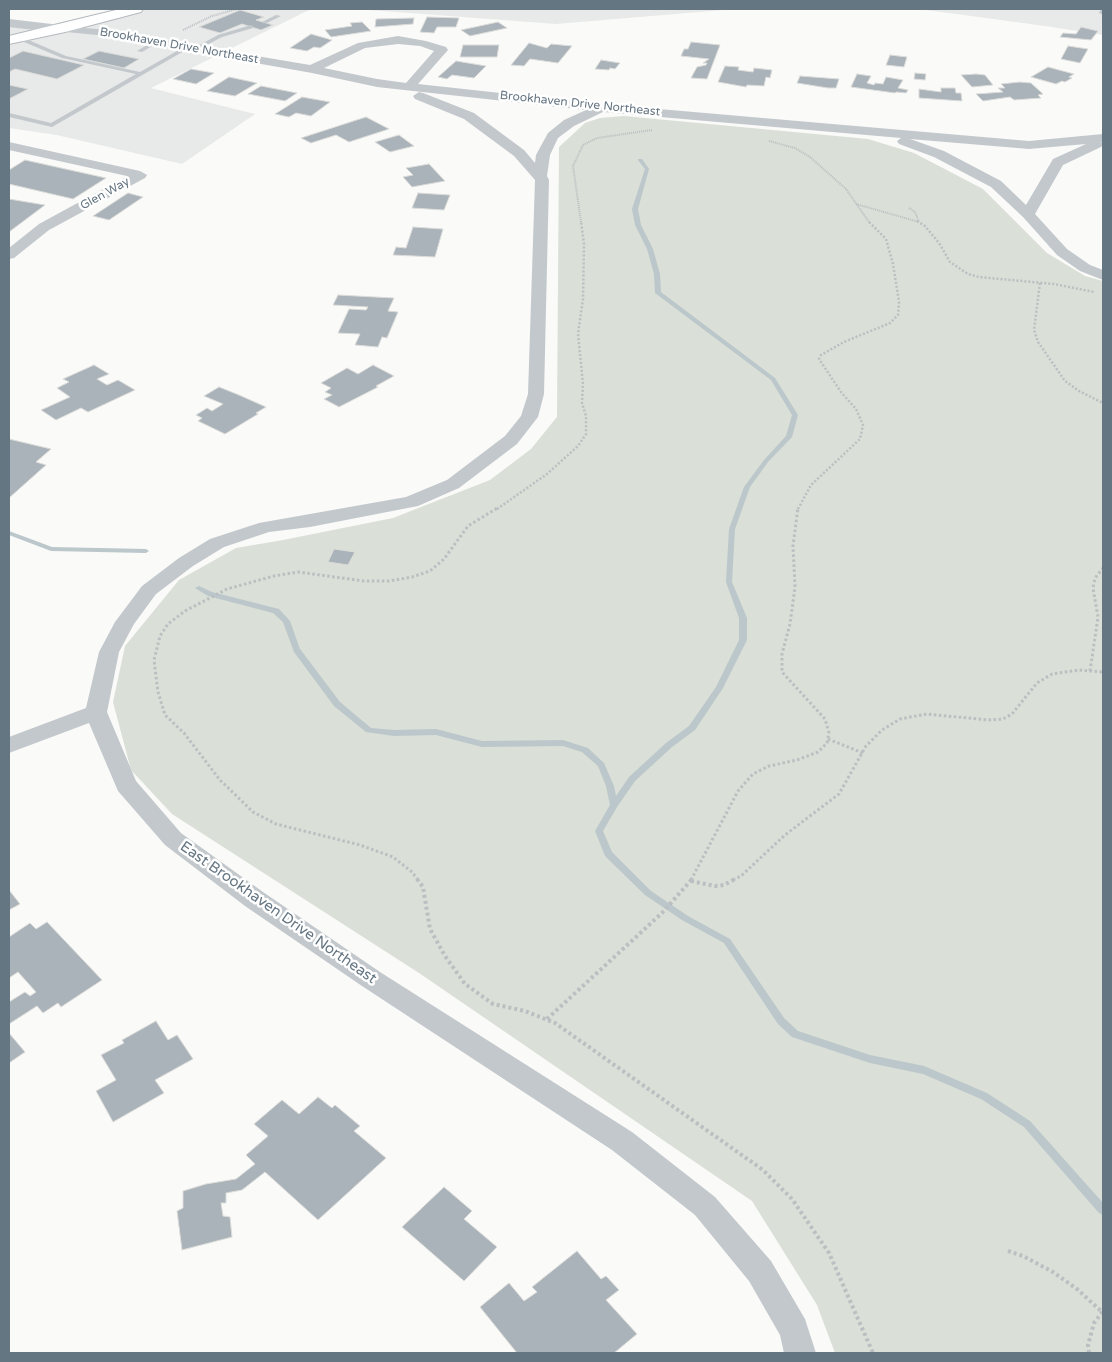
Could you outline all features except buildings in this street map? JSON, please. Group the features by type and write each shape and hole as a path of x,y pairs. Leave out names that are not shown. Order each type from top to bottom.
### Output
{"highway":[{"path":"14,39 136,9"}],"street":[{"path":"9,24 60,29"},
{"name":"Brookhaven Drive Northeast","path":"60,29 97,32 193,48 312,69 377,83 601,108 1029,145 1103,139"},
{"path":"312,69 362,45 398,40 422,43 442,50 409,87"},
{"path":"9,745 96,712 108,652 125,622 149,590 186,562 217,544 266,527 310,521 411,502 453,484 511,440 529,417 536,394 542,180 519,153 469,116 431,99 377,83"},
{"path":"540,176 543,155 553,136 570,123 601,108"},
{"path":"878,131 939,154 996,184 1028,214 1062,252 1085,268 1103,275"},
{"path":"1028,214 1058,162 1103,139"},
{"name":"Glen Way","path":"9,146 140,174 44,227 9,254"},
{"name":"East Brookhaven Drive Northeast","path":"96,712 126,785 173,839 254,899 371,979 622,1141 705,1206 760,1271 794,1330 800,1353"}],"lane":[{"path":"265,22 278,16"},
{"path":"9,115 52,125 142,74 193,48 220,36 251,27"},
{"path":"14,39 64,57 142,74"},
{"path":"140,51 156,42"}],"path":[{"path":"187,28 212,16 237,9"},
{"path":"657,129 588,141 583,144 573,166 584,244 583,299 578,334 583,384 582,403 586,416 586,434 578,446 547,474 517,496 468,526 444,559 430,571 412,577 372,581 298,572 249,582 227,589 185,611 168,624 160,636 154,660 158,692 165,716 184,733 220,780 253,812 276,824 360,845 393,857 412,872 423,887 430,929 445,956 465,984 493,1004 525,1011 555,1022 763,1170 792,1199 830,1253 873,1353"},
{"path":"547,1020 662,913 691,881 738,791 753,774 769,766 797,760 818,752 827,744 829,733 825,719 782,672 782,654 790,624 795,587 793,546 798,508 811,485 860,439 863,426 856,409 841,392 819,359 821,355 844,342 890,323 898,316 899,302 893,264 886,239 855,204 846,189 810,157 795,148 768,140"},
{"path":"855,204 907,216 920,222"},
{"path":"909,208 939,244 950,262 968,274 1095,292"},
{"path":"1040,283 1034,330 1038,342 1065,381 1079,391 1103,402"},
{"path":"1090,671 1098,617 1093,588 1095,578 1103,568"},
{"path":"691,881 715,886 724,885 742,876 785,835 839,794 866,746 882,730 900,719 927,714 988,720 1003,719 1012,714 1037,683 1052,674 1079,670 1103,672"},
{"path":"828,740 862,753"},
{"path":"1008,1251 1023,1256 1053,1272 1103,1311 1094,1323 1088,1345 1088,1353"}],"shaded area":[{"path":"119,9 311,9 151,88 255,114 182,164 57,135 9,128 9,21 45,26"},
{"path":"356,9 735,9 556,24"},
{"path":"919,9 1103,9 1103,35 1045,26"},
{"path":"624,116 868,139 914,153 983,189 1047,253 1085,276 1103,281 1103,1353 835,1353 817,1305 752,1201 419,973 172,814 131,770 113,702 125,646 179,580 236,548 393,518 490,480 531,449 557,417 559,147 585,123 600,118"}],"waterway":[{"path":"614,805 632,779 669,745 692,728 719,688 743,640 743,618 729,582 732,529 747,487 766,461 789,437 795,415 773,379 658,293 657,274 650,249 638,225 635,209 647,169 640,160"},
{"path":"9,533 51,549 146,551"},
{"path":"199,588 210,594 276,611 286,621 297,650 337,704 369,730 394,733 436,732 482,744 563,743 585,750 601,765 610,786 614,805"},
{"path":"614,805 599,831 608,854 648,893 685,918 727,941 781,1021 795,1034 870,1059 924,1070 984,1096 1027,1124 1103,1210"}]}
